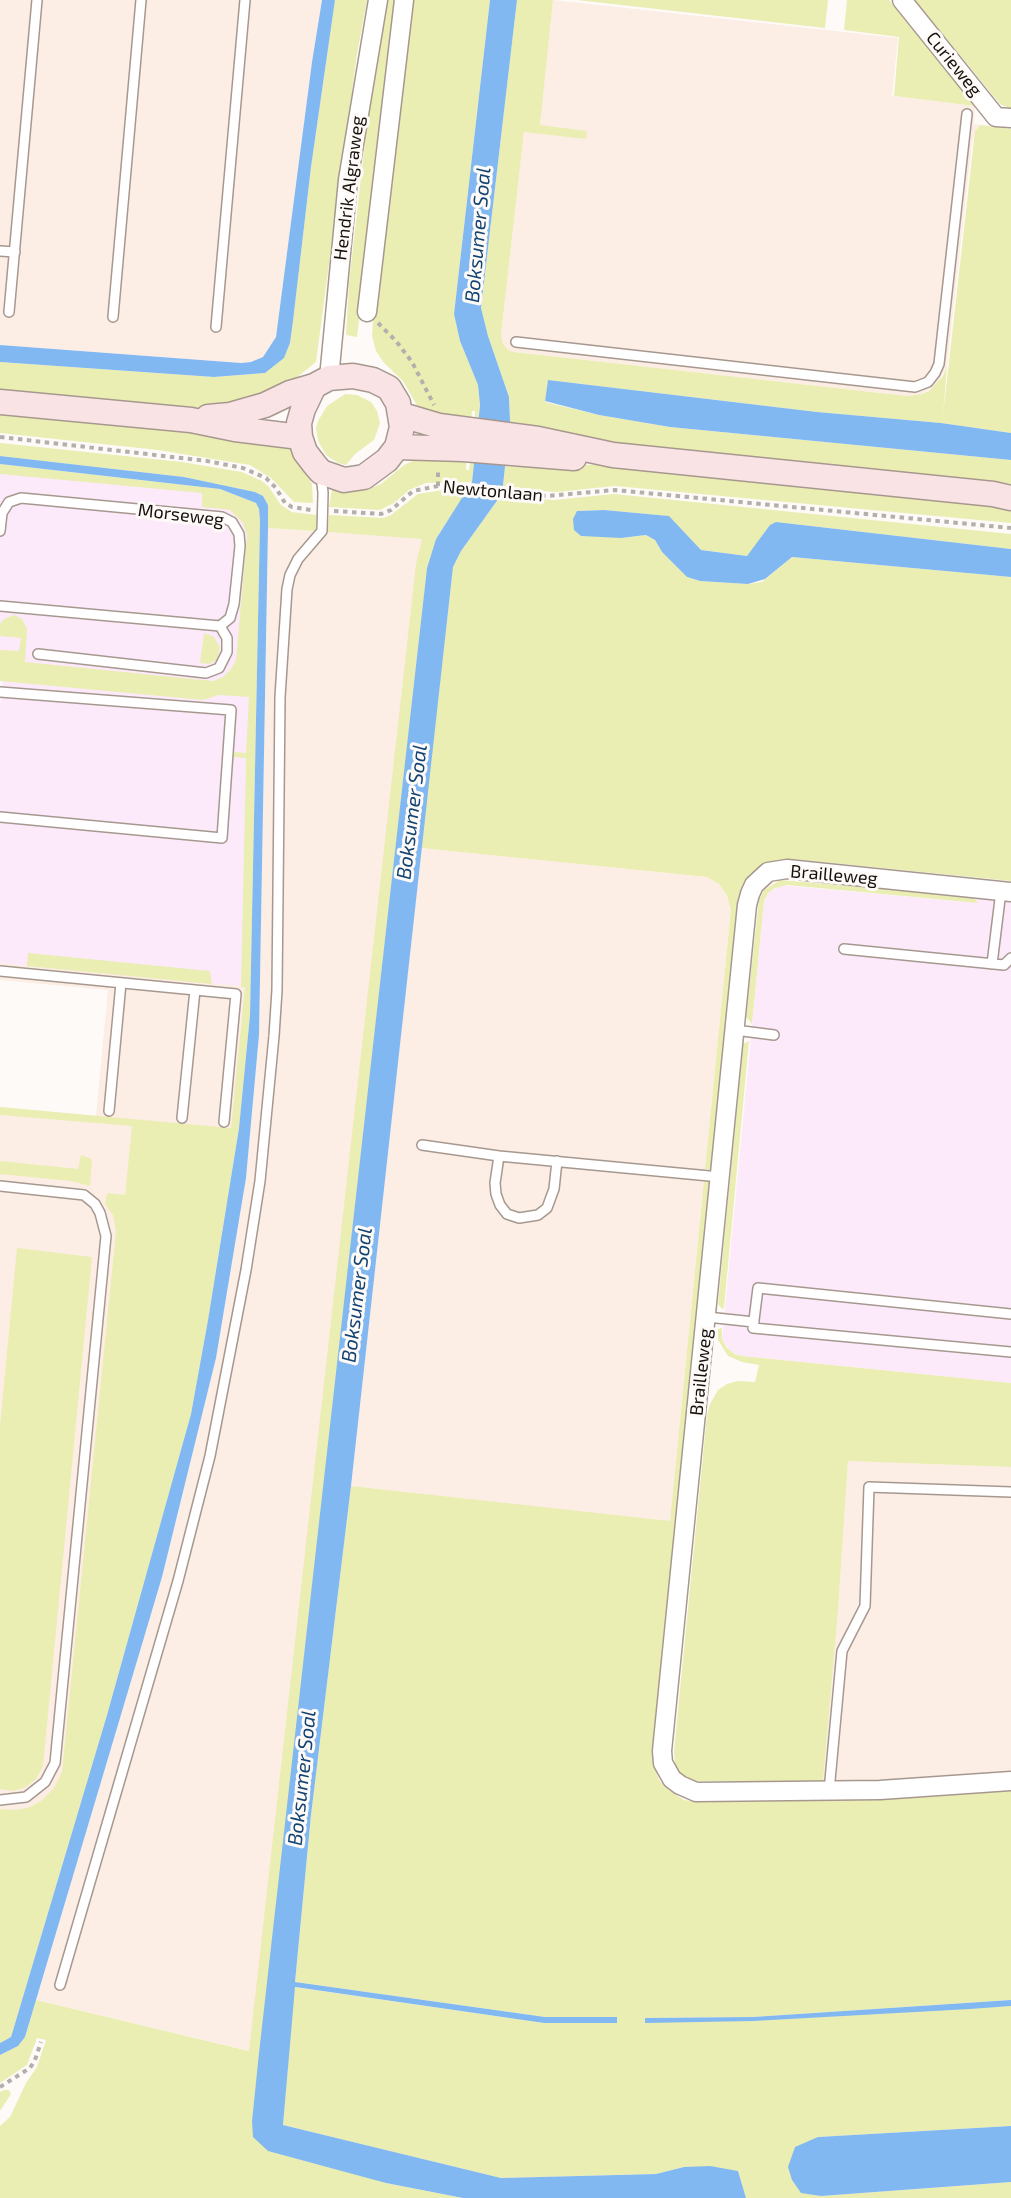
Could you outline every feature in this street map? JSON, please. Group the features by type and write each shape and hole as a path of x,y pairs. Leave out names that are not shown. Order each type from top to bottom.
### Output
{"street":[{"name":"Hendrik Algraweg","path":"321,382 348,180 378,0"},
{"name":"Hendrik Algraweg","path":"367,312 404,0"},
{"name":"Curieweg","path":"902,0 996,117 1011,118"},
{"path":"191,420 230,415 265,405 321,382 362,377 389,388 402,415 402,427 397,447 387,460 364,477 344,480 321,472 305,453 299,423 303,409 321,382"},
{"path":"0,402 191,420 235,429 300,437"},
{"path":"402,415 439,426 470,440"},
{"path":"397,447 470,440 519,445 582,447 613,455 1005,495"},
{"name":"Brailleweg","path":"1006,891 787,869 768,873 754,885 747,905 662,1751 663,1763 672,1779 687,1790 696,1792 880,1790 1011,1781"}],"lane":[{"path":"9,312 37,0"},
{"path":"113,317 141,0"},
{"path":"216,327 245,0"},
{"path":"516,342 915,387 928,382 939,364 967,114"},
{"path":"0,251 15,252"},
{"path":"60,1985 178,1581 204,1479 244,1281 260,1181 275,1013 280,697 287,589 290,575 298,559 322,531 321,472"},
{"name":"Morseweg","path":"0,531 2,513 9,502 21,498 222,517 232,522 239,534 240,546 234,604 230,618 220,626"},
{"path":"0,606 220,626 227,638 227,652 219,668 206,673 38,654"},
{"path":"0,692 231,710 222,838 0,817"},
{"path":"992,964 1006,891"},
{"path":"844,949 1004,965 1011,958"},
{"path":"0,971 236,994 224,1122"},
{"path":"109,1111 121,983"},
{"path":"183,1118 195,990"},
{"path":"735,1030 774,1035"},
{"path":"422,1145 498,1156 720,1177"},
{"path":"498,1156 496,1194 507,1214 519,1218 538,1215 547,1208 552,1198 557,1161"},
{"path":"0,1186 84,1196 95,1204 100,1213 106,1236 55,1763 45,1782 26,1797 0,1800"},
{"path":"1011,1314 758,1288 753,1328 1011,1352"},
{"path":"707,1317 754,1322"},
{"path":"829,1791 842,1651 865,1606 869,1486 1011,1492"}],"path":[{"name":"Newtonlaan","path":"0,437 196,460 243,468 266,478 276,488 285,503 292,507 376,515 392,510 413,491 438,486 559,496 615,490 1011,528"},
{"path":"0,2087 30,2068 41,2043"}],"shaded area":[{"path":"0,0 322,0 276,337 263,357 241,363 0,345"},
{"path":"553,0 898,38 892,96 975,106 974,124 980,125 976,129 972,143 947,366 937,384 922,394 907,396 508,350 503,344 501,335 524,132 539,133"},
{"path":"0,464 249,499 252,987 0,963 0,707 4,665 0,664"},
{"path":"268,528 436,539 427,568 259,2053 36,2000 162,1576 216,1358 246,1178 259,1035"},
{"path":"421,848 707,877 719,884 730,902 670,1522 351,1486"},
{"path":"781,885 977,903 973,897 1011,902 1011,1383 742,1356 731,1352 722,1339 764,901 768,893"},
{"path":"0,963 252,987 239,1128 0,2043 0,1107 96,1116 108,990 0,980"},
{"path":"848,1461 1011,1467 1011,1772 823,1781"}],"green space":[{"path":"335,0 367,0 357,54 316,362 279,392 211,411 0,389 0,362 214,377 265,373 284,358 290,343 311,167"},
{"path":"385,0 398,0 357,337 346,335 349,283 366,133"},
{"path":"410,0 490,0 454,314 460,341 478,385 480,405 478,419 475,419 475,411 472,411 471,423 423,413 403,381 384,363 376,351 372,336 376,279"},
{"path":"517,0 553,0 540,125 587,131 586,139 524,132 501,335 503,344 508,350 514,352 907,396 929,391 943,376 947,366 943,415 975,131 980,125 1011,129 1011,433 941,423 817,412 548,380 545,402 599,415 670,427 1011,460 1011,484 609,445 520,428 521,423 510,422 509,397 481,308"},
{"path":"577,0 828,0 825,28"},
{"path":"847,0 889,0 975,106 894,96 899,37 844,30"},
{"path":"915,0 1011,0 1011,109 1000,104"},
{"path":"345,394 357,395 371,402 377,411 380,423 374,440 355,454 346,465 326,455 318,441 316,428 327,406"},
{"path":"0,415 199,432 288,447 298,458 312,484 313,503 294,502 271,478 250,465 158,450 0,433"},
{"path":"0,443 182,462 242,472 262,481 281,505 292,512 317,515 316,531 268,528 268,505 263,496 255,492 184,477 0,456"},
{"path":"421,457 467,458 466,470 469,470 470,463 474,463 472,482 426,483 409,490 394,503 380,510 329,507 332,489 344,492 367,490 381,484 404,465"},
{"path":"517,463 598,465 1011,506 1011,523 615,486 557,492 503,486 505,466 516,467"},
{"path":"0,464 220,489 256,503 260,522 250,1015 239,1128 208,1320 191,1414 107,1715 11,2037 0,2043 0,1809 28,1808 41,1801 54,1788 62,1772 116,1231 113,1215 105,1204 107,1193 125,1195 132,1126 0,1115 0,1107 231,1128 245,987 241,987 246,758 233,757 232,754 246,753 249,697 219,695 203,700 0,681 0,650 19,651 21,638 0,636 0,624 4,619 14,615 22,619 27,629 25,662 213,681 223,677 236,660 247,535 243,523 230,510 202,507 202,493 0,474"},
{"path":"443,490 465,494 436,539 427,568 252,2121 386,2183 463,2198 0,2198 0,2126 10,2117 26,2083 37,2067 46,2040 37,2038 27,2065 0,2083 0,2055 18,2046 25,2037 36,2000 249,2051 416,564 422,539 328,532 329,515 383,518 391,515 418,494"},
{"path":"614,494 1011,534 1011,549 776,522 747,556 701,550 668,516 604,510 577,511 621,538 646,535 655,540 662,552 687,577 700,581 748,584 762,582 792,557 1011,577 1011,881 793,859 769,862 749,875 738,898 711,1170 705,1169 731,909 727,896 719,884 707,877 421,848 453,567 461,551 500,497 554,500"},
{"path":"204,633 214,637 220,647 217,660 209,664 200,663"},
{"path":"780,880 973,897 978,903 787,885 775,888 768,893 764,901 752,1024 746,1017 759,900 764,890"},
{"path":"28,953 210,971 212,984 27,966"},
{"path":"749,1041 724,1308 722,1309 718,1304 743,1044"},
{"path":"81,1155 92,1160 90,1186 71,1181 0,1174 0,1161 78,1169"},
{"path":"704,1181 710,1181 653,1752 654,1767 659,1780 667,1789 684,1800 696,1802 881,1800 1011,1791 1011,2000 753,2017 645,2018 645,2022 1011,2006 1011,2126 818,2137 792,2180 801,2192 821,2196 1011,2182 1011,2198 746,2198 738,2171 684,2167 656,2174 501,2178 283,2125 294,1987 544,2023 617,2023 617,2017 545,2017 295,1982 311,1815 351,1486 670,1521"},
{"path":"17,1248 92,1257 43,1766 36,1779 26,1787 14,1791 0,1789 0,1426"},
{"path":"722,1328 722,1339 727,1348 742,1356 1011,1383 1011,1467 848,1461 823,1781 693,1781 681,1774 675,1764 674,1751 707,1415 718,1390 738,1381 755,1382 759,1365 742,1362 728,1356 718,1340 718,1329"},
{"path":"9,2090 11,2094 0,2111 0,2092"}],"water":[{"path":"322,0 335,0 311,167 290,343 284,358 265,373 214,377 0,362 0,345 241,363 263,357 276,337"},
{"name":"Boksumer Soal","path":"490,0 517,0 481,308 509,397 510,421 503,485 499,498 461,551 453,567 351,1486 311,1815 295,1982 545,2017 617,2017 617,2023 544,2023 295,1987 283,2125 501,2178 656,2174 684,2167 710,2166 738,2171 746,2198 463,2198 386,2183 268,2151 253,2137 252,2121 259,2053 427,568 436,539 472,482 480,405 478,385 460,341 454,314"},
{"path":"548,380 817,412 941,423 1011,433 1011,460 670,427 599,415 545,401"},
{"path":"0,456 184,477 255,492 263,496 268,505 268,528 259,1035 246,1178 216,1358 162,1577 25,2037 18,2046 0,2055 0,2043 11,2037 107,1715 191,1414 208,1320 239,1128 250,1015 260,522 256,503 220,489 0,464"},
{"path":"604,510 669,516 701,550 747,556 770,525 776,522 1011,549 1011,577 792,557 765,579 748,584 700,581 687,577 662,552 655,540 646,535 621,538 581,536 574,530 573,519 577,511"},
{"path":"1011,2000 1011,2006 970,2009 753,2021 645,2023 645,2018 753,2017"},
{"path":"1011,2126 1011,2182 821,2196 801,2193 792,2180 788,2167 795,2147 818,2137"}],"pier":[{"path":"468,483 506,486 503,497 461,493"}]}
